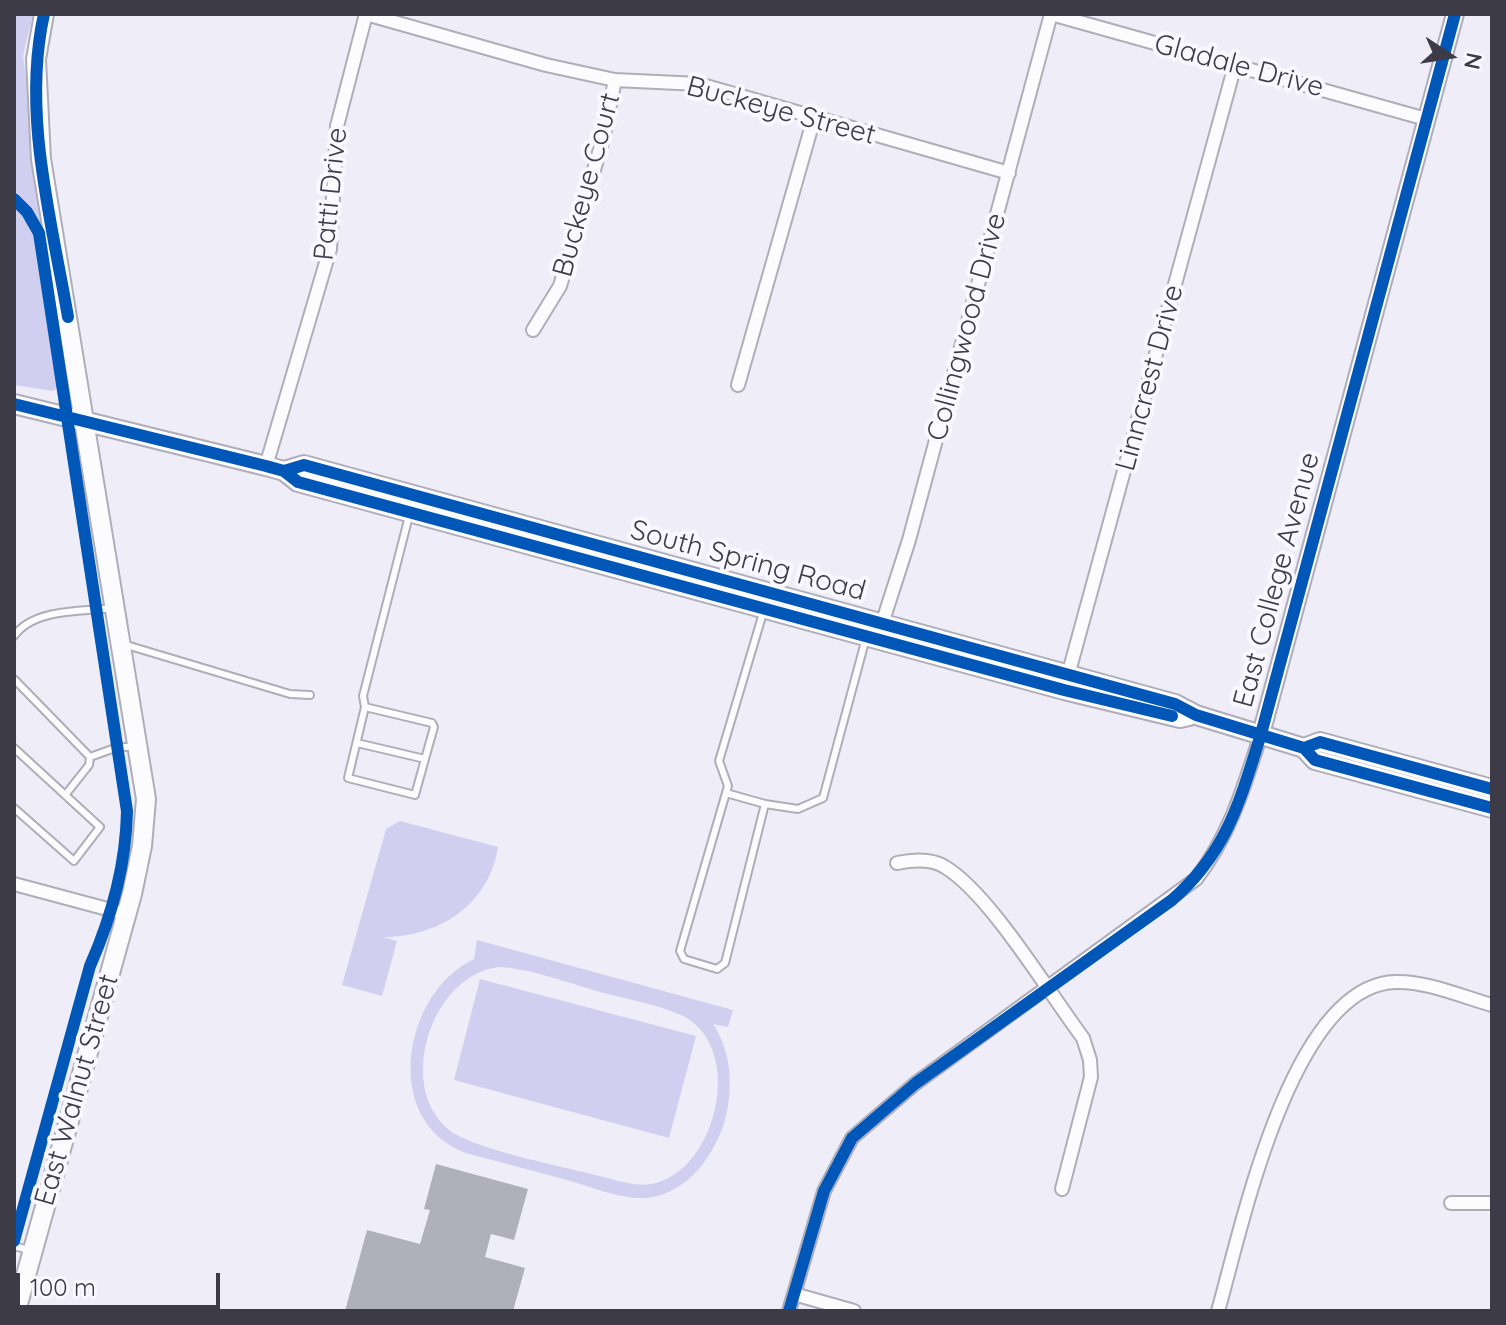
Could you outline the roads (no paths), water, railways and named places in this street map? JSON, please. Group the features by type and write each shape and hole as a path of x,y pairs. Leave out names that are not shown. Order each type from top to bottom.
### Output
{"main road":[{"name":"East Walnut Street","path":"16,1311 126,914 145,819 140,746 41,159 36,71 44,14"},
{"name":"South Spring Road","path":"14,404 84,418 266,466 284,471 298,482 412,504 1067,682 1180,718 1196,715 1304,748"},
{"path":"1492,789 1320,742 1304,748 1315,760 1492,808"}],"street":[{"name":"Buckeye Street","path":"366,14 546,65 615,80 699,84 1009,173"},
{"name":"Patti Drive","path":"266,466 330,249 337,126 366,14"},
{"name":"Gladale Drive","path":"1051,14 1426,119"},
{"name":"Collingwood Drive","path":"875,632 909,540 1051,14"},
{"name":"East College Avenue","path":"789,1311 824,1191 852,1138 883,1108 1196,879 1217,851 1234,817 1261,734 1455,14"},
{"name":"Linncrest Drive","path":"1067,682 1235,65"},
{"name":"Buckeye Court","path":"533,330 560,286 603,139 615,80"},
{"path":"738,385 814,118"},
{"path":"897,863 915,860 943,865 979,895 1083,1038 1090,1060 1088,1095 1062,1189"},
{"path":"14,884 126,914"},
{"path":"1218,1311 1271,1124 1321,1031 1353,996 1397,982 1492,1005"},
{"path":"1451,1203 1492,1203"},
{"path":"794,1294 854,1311"}],"lane":[{"path":"365,707 433,724 415,795 348,778 365,707 363,696 412,504"},
{"path":"765,804 725,963 717,969 684,959 680,951 728,786 719,761 770,603"},
{"path":"14,636 20,627 37,617 117,607"},
{"path":"726,793 798,809 823,798 875,632"},
{"path":"123,644 290,694 310,695"},
{"path":"14,679 90,757"},
{"path":"357,743 425,759"},
{"path":"90,757 115,748 140,746"},
{"path":"14,748 100,827 74,861 14,808"},
{"path":"66,794 89,765 90,757"},
{"path":"14,1246 33,1251"}]}
